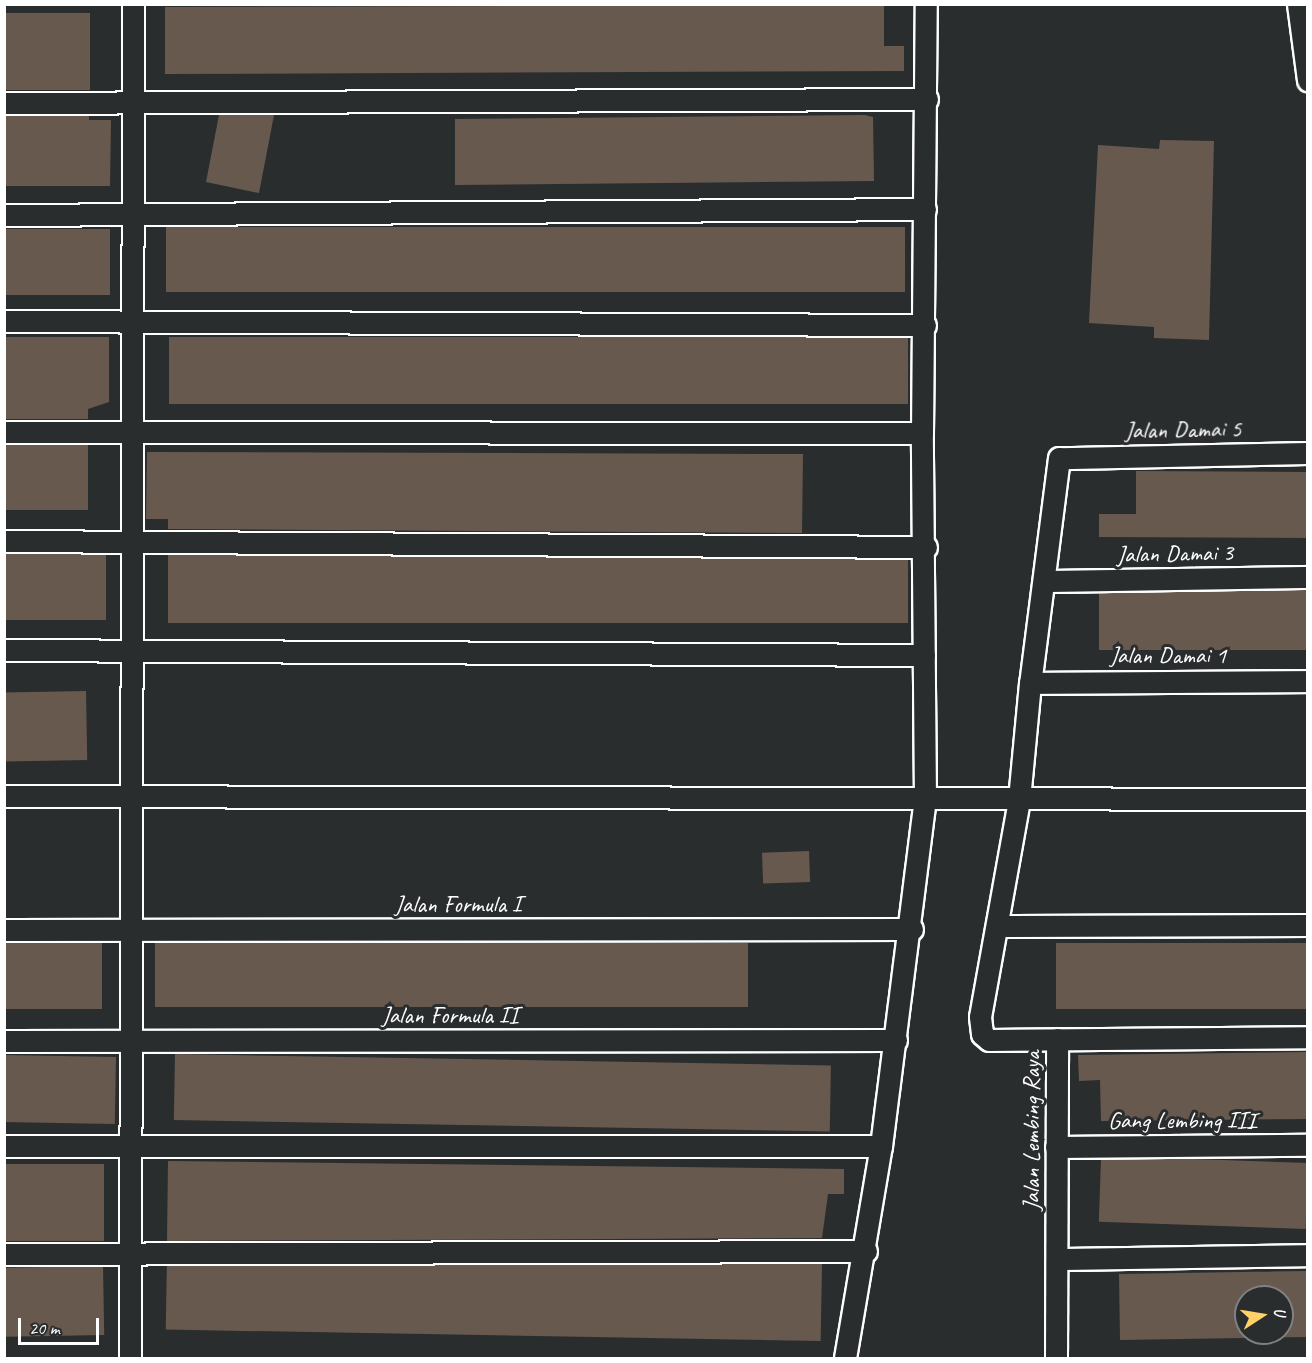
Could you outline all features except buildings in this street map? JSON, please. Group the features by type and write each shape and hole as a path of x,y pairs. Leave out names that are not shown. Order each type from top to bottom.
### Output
{"street":[{"path":"130,1359 133,4"},
{"path":"845,1359 866,1251 912,929 925,799 926,546 922,433 925,325 926,4"},
{"path":"1298,4 1308,80"},
{"path":"4,103 927,99"},
{"path":"4,215 925,209"},
{"path":"4,321 925,325"},
{"path":"4,432 922,433"},
{"name":"Jalan Damai 5","path":"1059,458 1308,453"},
{"name":"Jalan Lembing Raya","path":"1056,1359 1057,1039 989,1040 982,1034 980,1017 1019,800 1030,683 1059,458"},
{"path":"4,540 926,546"},
{"name":"Jalan Damai 3","path":"1044,581 1308,577"},
{"path":"4,650 924,655"},
{"name":"Jalan Damai 1","path":"1030,683 1308,681"},
{"path":"4,796 949,800 992,798 1019,800 1308,799"},
{"path":"998,926 1308,925"},
{"name":"Jalan Formula I","path":"4,930 912,929"},
{"path":"1057,1039 1308,1037"},
{"name":"Jalan Formula II","path":"4,1041 896,1040"},
{"name":"Gang Lembing III","path":"1056,1147 1308,1145"},
{"path":"4,1146 881,1146"},
{"path":"4,1254 866,1251"},
{"path":"1058,1259 1308,1256"}]}
